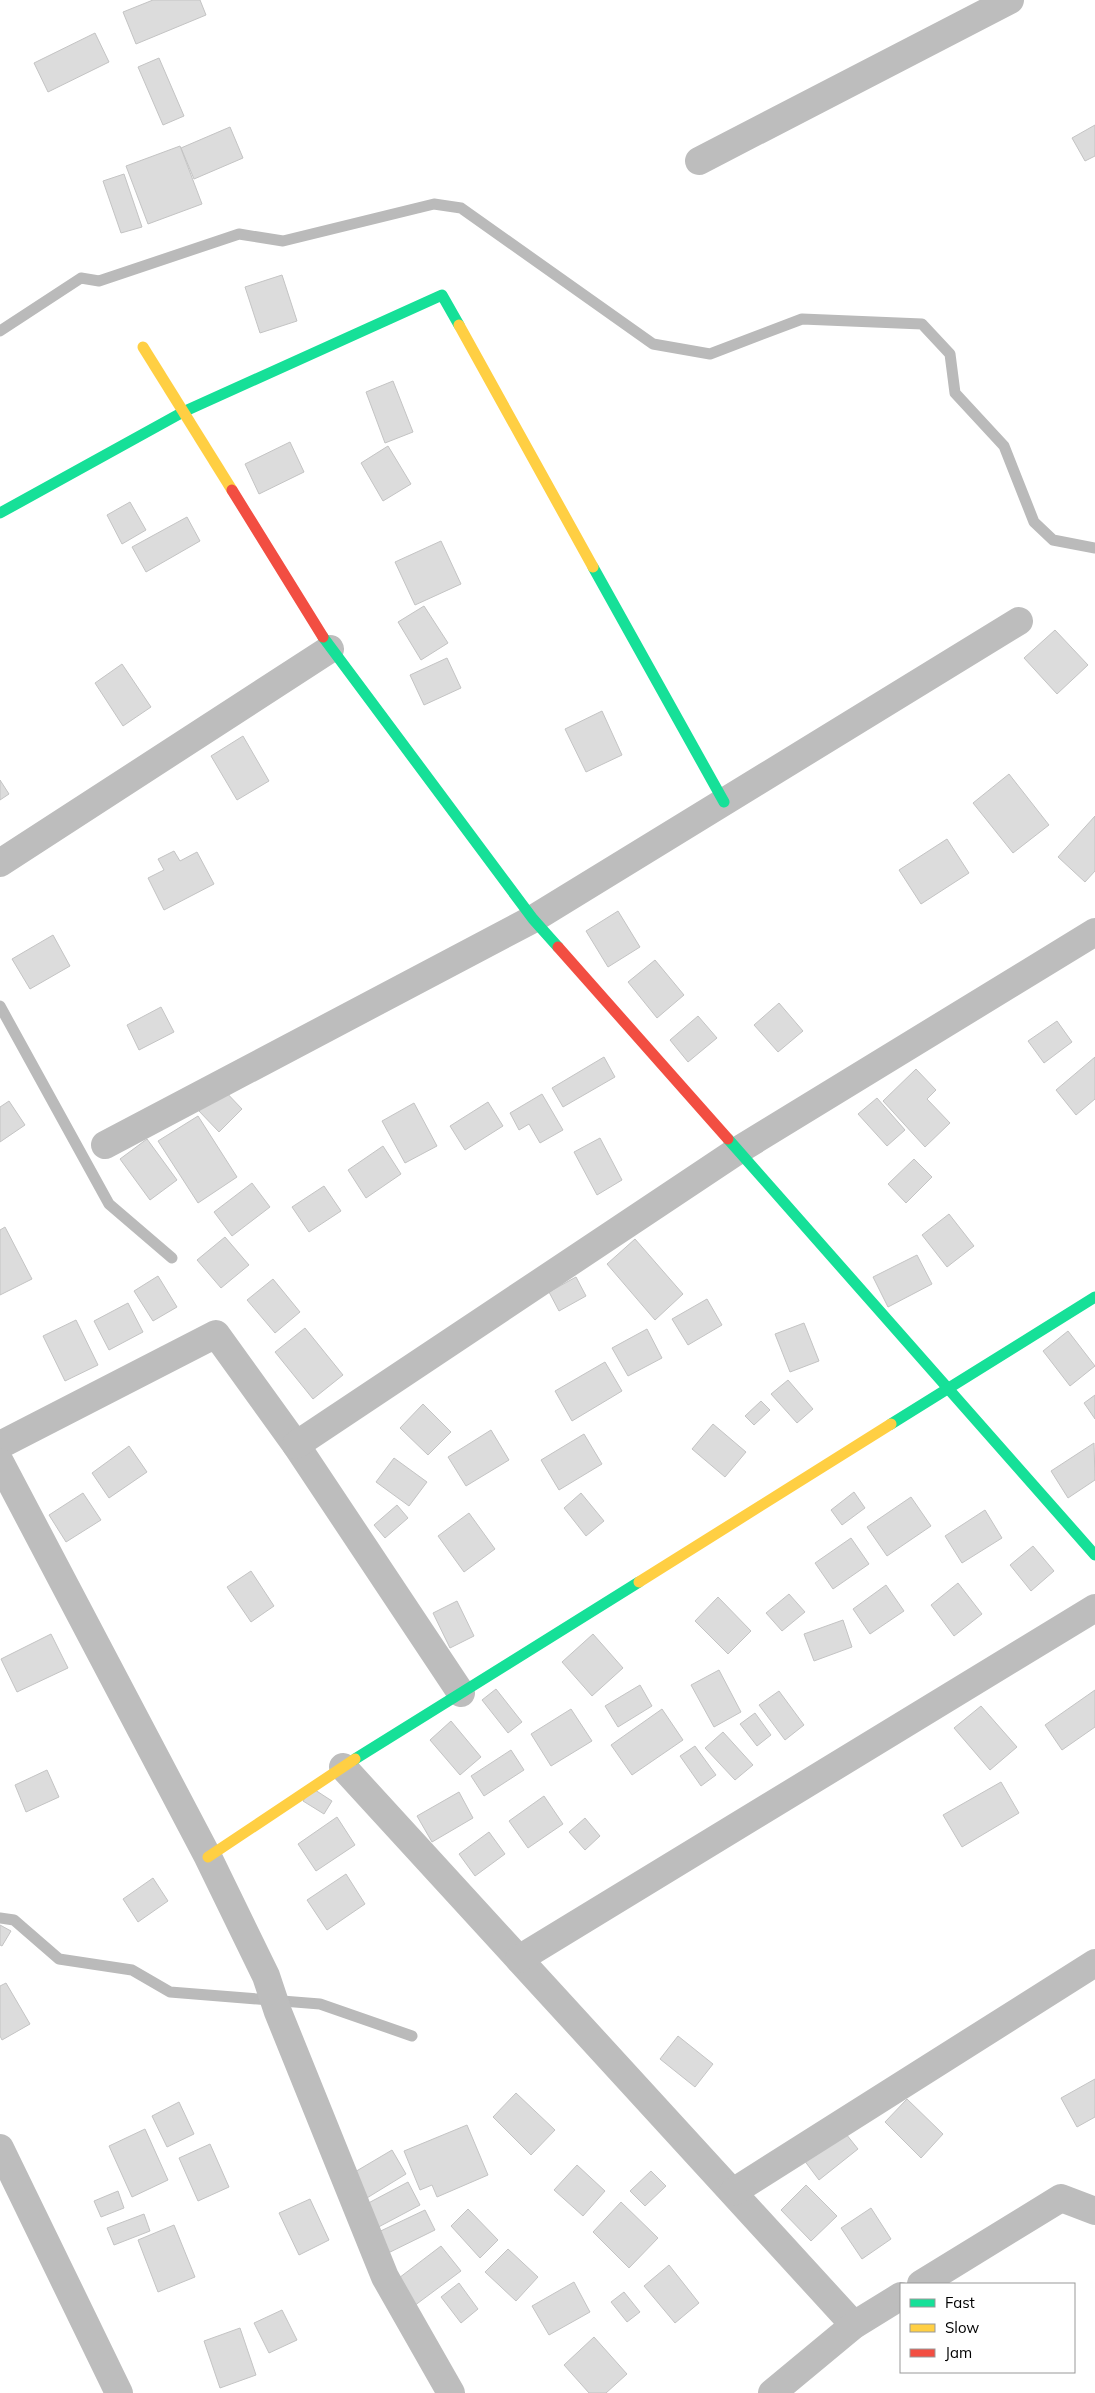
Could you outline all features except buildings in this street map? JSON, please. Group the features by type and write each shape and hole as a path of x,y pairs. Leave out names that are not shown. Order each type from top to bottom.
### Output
{"street":[{"path":"699,162 1010,0"},
{"path":"0,513 184,412 442,295 724,802"},
{"path":"143,347 330,649 533,919 946,1389 1095,1555"},
{"path":"105,1144 533,919 1019,621"},
{"path":"0,863 330,649"},
{"path":"296,1445 737,1151 1095,932"},
{"path":"208,1857 343,1767 1095,1297"},
{"path":"0,1445 216,1334 296,1445 461,1693"},
{"path":"0,1462 208,1857 266,1976 278,2012 385,2277 451,2393"},
{"path":"518,1959 1095,1608"},
{"path":"343,1767 854,2325"},
{"path":"733,2192 1095,1963"},
{"path":"0,2148 119,2393"},
{"path":"923,2283 1061,2198 1095,2211"},
{"path":"790,2387 854,2325 900,2297"}],"waterway":[{"path":"0,331 81,278 99,281 239,234 283,241 434,204 461,208 653,344 710,354 802,319 922,324 950,354 955,393 1004,446 1034,522 1053,540 1095,548"},
{"path":"0,1006 109,1204 172,1258"},
{"path":"0,1918 14,1920 59,1959 132,1970 170,1992 320,2004 412,2036"}],"traffic: fast":[{"path":"0,513 183,412 442,295 459,325"},
{"path":"593,567 724,802"},
{"path":"323,637 533,919 558,947"},
{"path":"728,1139 1095,1555"},
{"path":"891,1424 1095,1297"},
{"path":"355,1759 639,1582"}],"traffic: slow":[{"path":"459,325 593,567"},
{"path":"143,347 232,490"},
{"path":"639,1582 891,1424"},
{"path":"208,1857 355,1759"}],"traffic: jam":[{"path":"232,490 323,637"},
{"path":"558,947 728,1139"}]}
